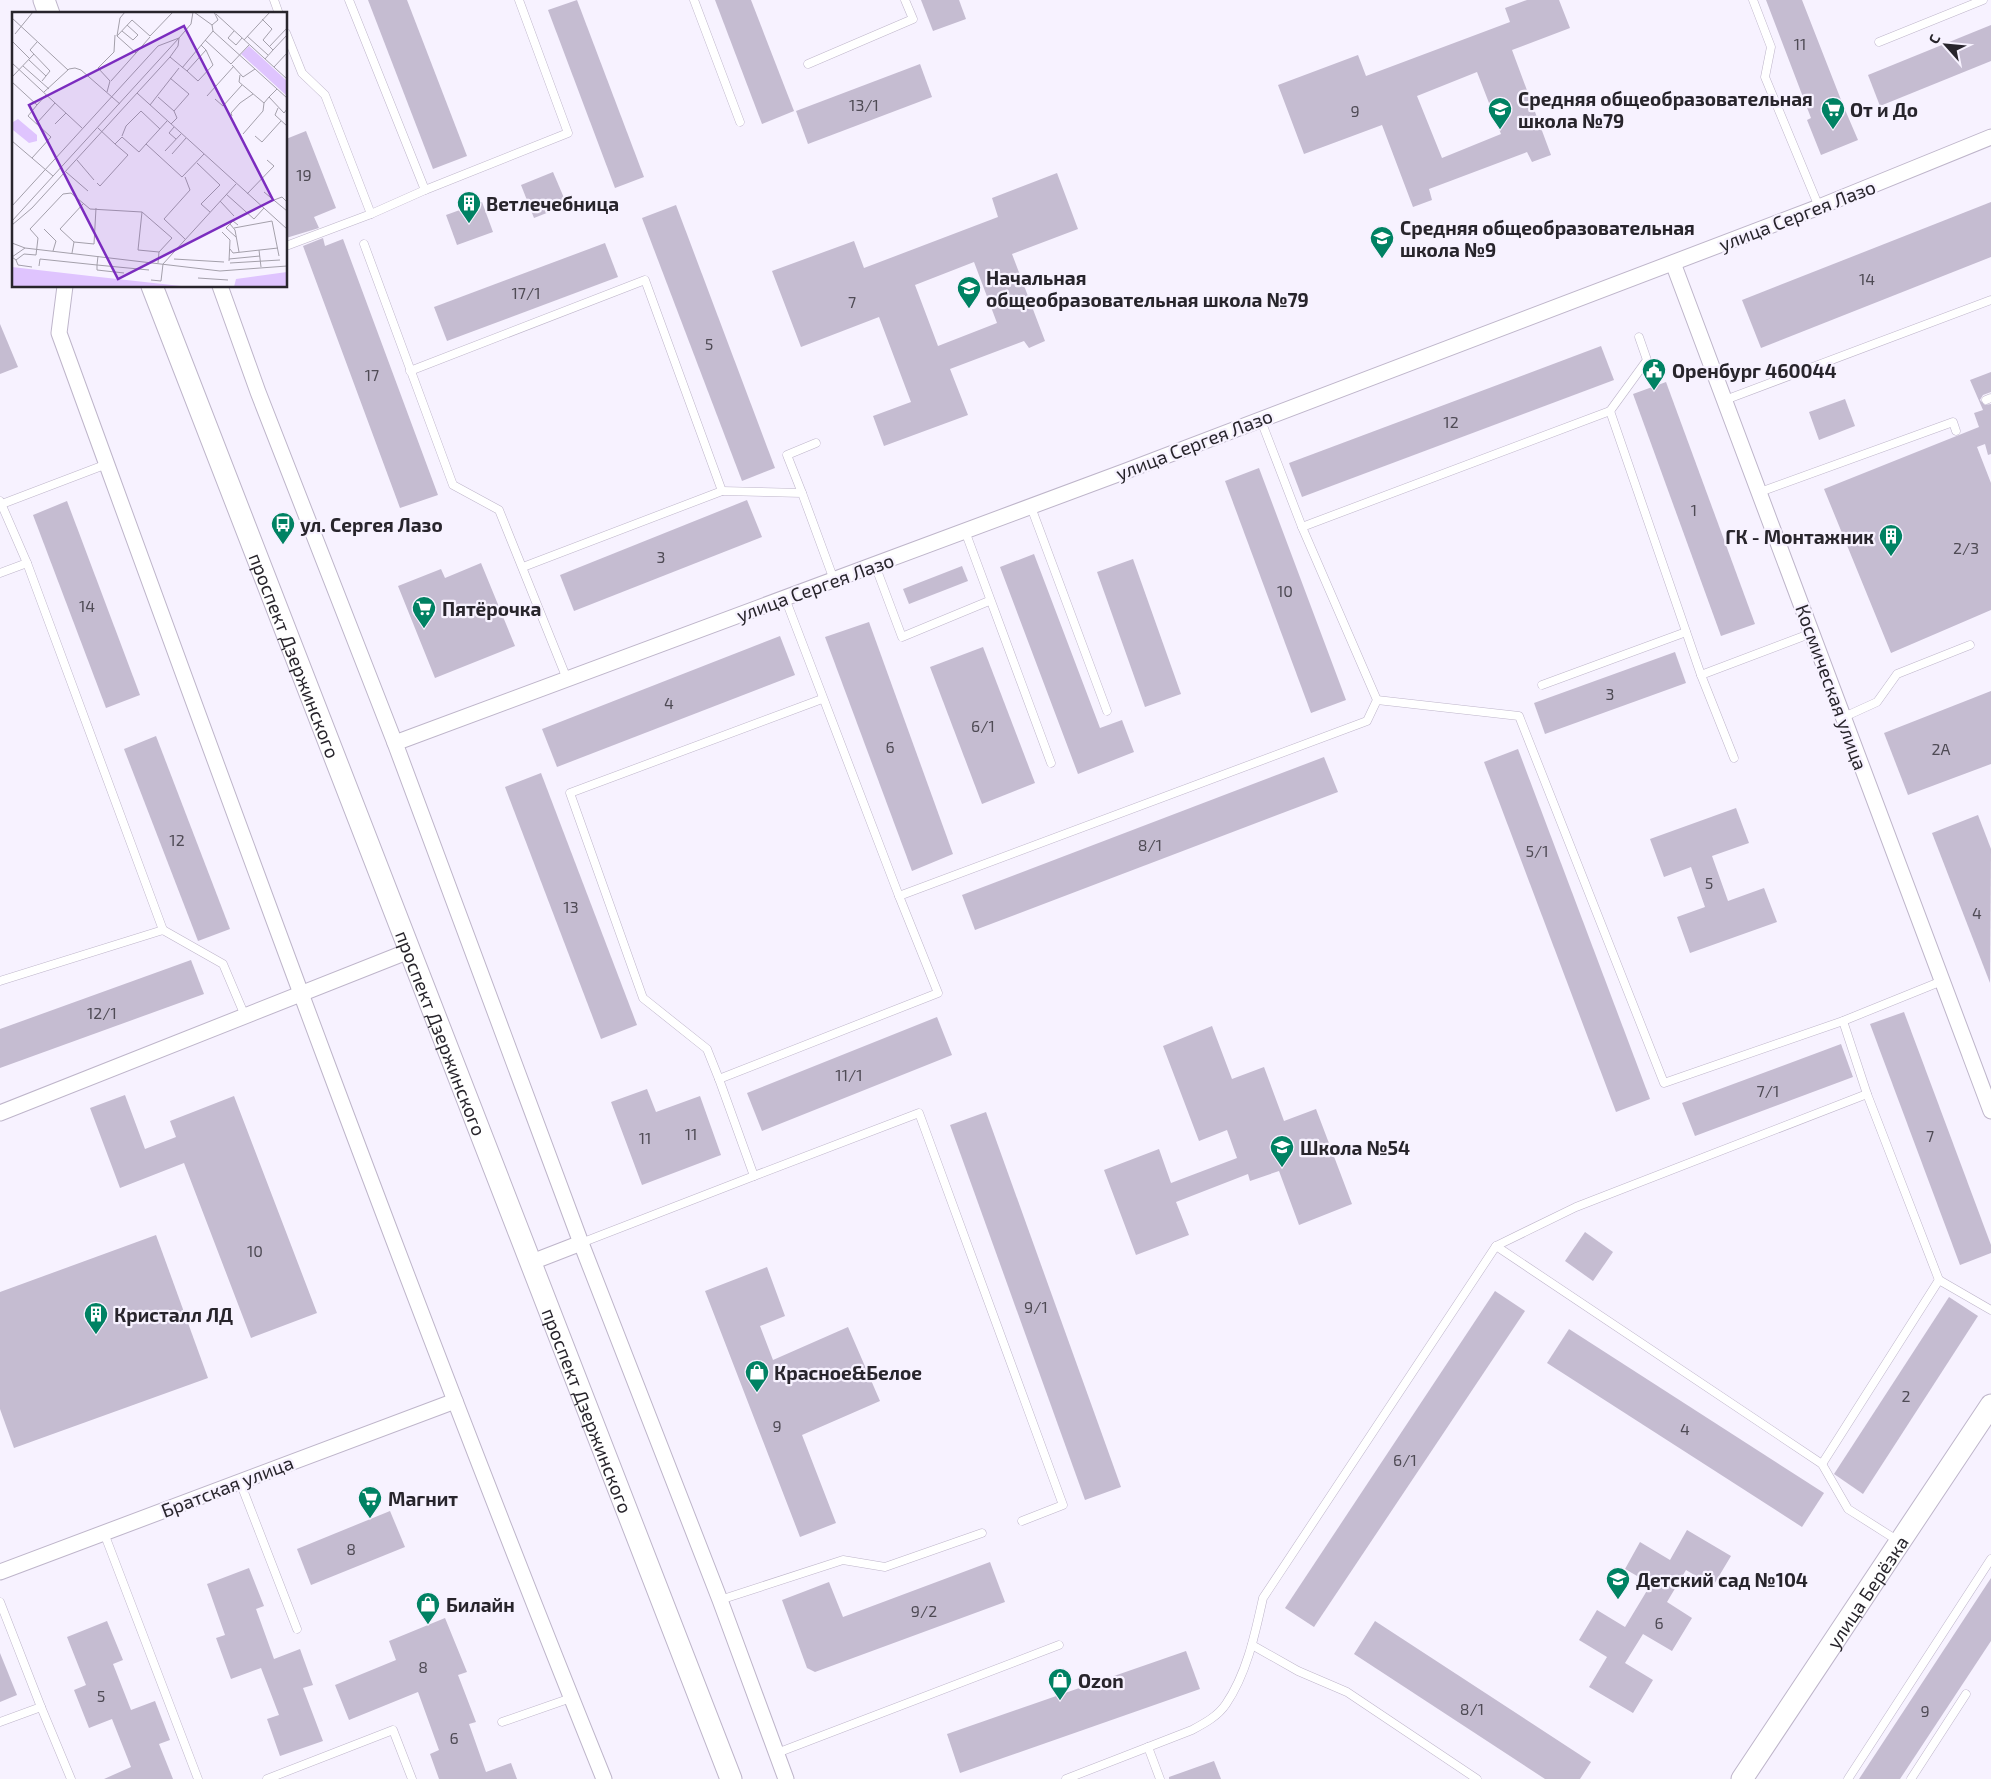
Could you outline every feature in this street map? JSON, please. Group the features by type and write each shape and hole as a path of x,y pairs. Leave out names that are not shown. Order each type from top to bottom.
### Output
{"main road":[{"path":"44,0 49,12"},
{"name":"проспект Дзержинского","path":"153,288 731,1779"},
{"name":"улица Берёзка","path":"1742,1779 1991,1405"}],"street":[{"name":"улица Сергея Лазо","path":"394,743 1031,507 1260,418 1819,207 1991,137"},
{"name":"Космическая улица","path":"1674,262 1991,1111"},
{"path":"65,288 59,333 300,994 455,1401 604,1779"},
{"path":"221,288 258,392 394,743 581,1244 720,1600 786,1779"},
{"path":"0,1113 409,951"},
{"path":"532,1262 581,1244"},
{"name":"Братская улица","path":"0,1572 455,1401"}],"lane":[{"path":"274,0 278,12"},
{"path":"350,0 425,190"},
{"path":"288,245 371,214 425,190 568,133 519,0"},
{"path":"694,0 740,122"},
{"path":"808,64 912,19 905,0"},
{"path":"1753,0 1771,47 1765,78 1819,207"},
{"path":"1879,42 1984,0"},
{"path":"288,38 302,73 325,95 371,214"},
{"path":"364,244 453,485 499,510 567,679"},
{"path":"410,371 645,280 722,491"},
{"path":"1725,400 1991,300"},
{"path":"1302,527 1610,411 1647,360 1639,337"},
{"path":"1610,411 1701,675 1734,758"},
{"path":"899,896 1367,721 1377,700 1302,527 1260,418"},
{"path":"1760,492 1953,422 1956,431"},
{"path":"816,443 787,455 834,580"},
{"path":"107,464 1,502 27,563 163,930 223,964 245,1016"},
{"path":"523,567 722,491 802,494"},
{"path":"1031,507 1107,711"},
{"path":"965,531 989,601 1050,763"},
{"path":"0,573 27,563"},
{"path":"874,565 902,637 989,601"},
{"path":"719,1079 938,993 822,699 785,598"},
{"path":"1542,685 1686,632"},
{"path":"1701,675 1812,633"},
{"path":"1844,717 1877,702 1897,674 1970,645"},
{"path":"754,1176 707,1049 643,998 570,793 822,699"},
{"path":"1377,700 1519,716 1664,1083 1843,1021 1942,981"},
{"path":"0,982 163,930"},
{"path":"1843,1021 1867,1094 1939,1280 1991,1310"},
{"path":"1066,1779 1210,1721 1226,1705 1252,1645 1263,1598 1496,1246 1576,1207 1867,1094"},
{"path":"581,1244 919,1113 1063,1505 1022,1521"},
{"path":"1496,1246 1822,1464 1848,1509 1900,1542"},
{"path":"1822,1464 1939,1280"},
{"path":"240,1482 297,1628"},
{"path":"104,1532 198,1779"},
{"path":"720,1600 844,1560 885,1568 982,1533"},
{"path":"1848,1779 1991,1559"},
{"path":"0,1602 71,1779"},
{"path":"777,1753 1059,1645"},
{"path":"1252,1645 1298,1671 1347,1692 1477,1779"},
{"path":"1911,1779 1966,1694"},
{"path":"502,1722 571,1698"},
{"path":"0,1722 41,1707"},
{"path":"267,1779 394,1730 412,1779"},
{"path":"1148,1747 1160,1779"}],"building":[{"path":"368,0 407,0 467,156 433,169"},
{"path":"577,0 644,177 615,188 548,10"},
{"path":"715,0 751,0 794,111 762,124"},
{"path":"921,0 959,0 966,19 933,31"},
{"path":"1527,0 1559,0 1570,28 1512,50 1551,155 1532,162 1527,152 1429,189 1432,200 1413,207 1382,125 1304,154 1278,85 1358,55 1366,76 1510,22 1505,8","holes":["1477,72 1501,134 1442,158 1417,96"]},
{"path":"1766,0 1802,0 1858,140 1821,155 1807,120 1811,118"},
{"path":"1991,25 1991,61 1880,106 1868,75"},
{"path":"920,64 932,97 808,144 796,111"},
{"path":"306,131 336,208 314,217 319,228 288,237 288,138"},
{"path":"553,172 567,205 534,218 521,185"},
{"path":"1057,173 1078,229 1012,254 1045,341 1029,348 1024,341 950,369 968,415 884,446 873,416 911,402 879,317 801,347 772,271 854,241 864,268 998,217 992,198","holes":["974,262 997,323 938,346 915,285"]},
{"name":"Ветлечебница","path":"482,202 493,232 457,245 446,215"},
{"path":"1991,202 1991,257 1761,348 1742,300"},
{"path":"676,205 775,468 742,481 642,218"},
{"path":"323,238 325,246 343,239 438,495 400,508 303,246"},
{"path":"605,243 618,277 447,341 434,307"},
{"path":"0,324 18,367 0,374"},
{"path":"1601,346 1614,380 1302,497 1289,463"},
{"path":"1991,372 1991,392 1983,395 1980,400 1985,405 1991,404 1991,454 1988,455 1985,444 1977,447 1991,483 1991,610 1891,653 1824,489 1979,427 1974,413 1983,410 1970,380"},
{"path":"1666,382 1755,624 1721,636 1633,394"},
{"path":"1845,399 1855,426 1819,440 1809,412"},
{"path":"1259,468 1346,700 1311,713 1225,481"},
{"path":"747,500 762,537 574,611 560,575"},
{"path":"67,501 140,695 106,708 33,515"},
{"path":"1034,554 1100,728 1122,720 1134,752 1078,774 1000,567"},
{"path":"1133,559 1181,694 1145,707 1097,572"},
{"path":"481,563 515,646 435,678 398,586 441,569 445,578"},
{"path":"962,566 968,581 909,604 903,589"},
{"path":"869,622 953,854 912,871 825,637"},
{"path":"780,636 795,675 557,767 542,729"},
{"path":"983,647 1035,783 982,804 930,667"},
{"path":"1675,652 1686,683 1545,734 1534,703"},
{"path":"1991,691 1991,764 1908,795 1884,733"},
{"path":"156,736 230,929 198,941 124,749"},
{"path":"1518,749 1650,1099 1616,1112 1484,762"},
{"path":"1324,757 1338,792 975,930 962,895"},
{"path":"541,773 637,1025 601,1039 505,787"},
{"path":"1736,808 1749,843 1712,856 1728,901 1764,888 1777,922 1690,953 1677,917 1705,907 1691,867 1664,877 1650,839"},
{"path":"1978,815 1991,849 1990,983 1932,833"},
{"path":"191,960 204,994 0,1068 0,1029"},
{"path":"1904,1012 1991,1245 1991,1253 1960,1265 1870,1024"},
{"path":"937,1017 952,1055 762,1131 747,1093"},
{"path":"1212,1026 1232,1079 1264,1067 1284,1121 1316,1109 1352,1204 1299,1225 1279,1171 1250,1181 1248,1174 1176,1202 1189,1235 1136,1255 1104,1170 1159,1149 1171,1183 1237,1158 1227,1130 1199,1141 1163,1046"},
{"path":"1841,1044 1853,1077 1695,1136 1682,1103"},
{"path":"647,1089 656,1112 700,1096 721,1155 642,1185 611,1102"},
{"path":"125,1095 145,1149 176,1137 170,1121 234,1096 317,1313 251,1338 184,1163 120,1188 90,1108"},
{"path":"986,1112 1121,1487 1085,1500 950,1125"},
{"path":"1585,1232 1613,1252 1593,1281 1565,1261"},
{"name":"Кристалл ЛД","path":"156,1235 208,1378 14,1448 0,1409 0,1292"},
{"path":"767,1267 785,1316 760,1326 773,1360 848,1327 880,1401 802,1435 836,1523 800,1537 705,1291"},
{"path":"1495,1291 1525,1311 1314,1627 1285,1608"},
{"path":"1949,1297 1978,1316 1863,1494 1834,1474"},
{"path":"1569,1329 1824,1493 1802,1527 1547,1363"},
{"path":"390,1511 405,1547 311,1585 297,1549"},
{"path":"1687,1530 1731,1556 1713,1586 1686,1570 1667,1602 1692,1618 1672,1651 1643,1634 1625,1663 1653,1680 1633,1713 1589,1687 1607,1657 1579,1640 1597,1610 1625,1627 1651,1584 1625,1569 1640,1542 1670,1560"},
{"path":"990,1562 1005,1602 815,1672 807,1668 782,1600 829,1582 843,1617"},
{"path":"249,1568 264,1606 256,1609 274,1659 300,1649 313,1685 303,1688 323,1741 280,1756 267,1719 279,1715 261,1668 231,1679 216,1638 225,1635 207,1584"},
{"path":"1991,1578 1991,1641 1900,1779 1859,1779"},
{"path":"445,1618 467,1672 458,1675 476,1722 469,1724 486,1772 511,1763 517,1779 439,1779 430,1754 439,1750 418,1692 349,1720 335,1685 396,1660 389,1641"},
{"path":"107,1621 123,1660 113,1664 131,1710 155,1701 170,1740 159,1744 173,1779 104,1779 131,1767 112,1719 89,1728 74,1690 86,1685 67,1637"},
{"path":"1375,1621 1591,1762 1580,1779 1545,1779 1354,1654"},
{"path":"1186,1651 1200,1689 960,1773 947,1734"},
{"path":"0,1653 17,1695 0,1702"},
{"path":"1214,1761 1221,1779 1169,1779 1169,1777"}],"place":[{"name":"Средняя общеобразовательная школа №79","path":"1500,130"},
{"name":"От и До","path":"1833,130"},
{"name":"Ветлечебница","path":"469,224"},
{"name":"Средняя общеобразовательная школа №9","path":"1382,259"},
{"name":"Начальная общеобразовательная школа №79","path":"969,309"},
{"name":"Оренбург 460044","path":"1654,391"},
{"name":"ул. Сергея Лазо","path":"283,545"},
{"name":"ГК - Монтажник","path":"1891,557"},
{"name":"Пятёрочка","path":"424,629"},
{"name":"Школа №54","path":"1282,1168"},
{"name":"Кристалл ЛД","path":"96,1335"},
{"name":"Красное&Белое","path":"757,1393"},
{"name":"Магнит","path":"370,1519"},
{"name":"Детский сад №104","path":"1618,1600"},
{"name":"Билайн","path":"428,1625"},
{"name":"Ozon","path":"1060,1701"}]}
